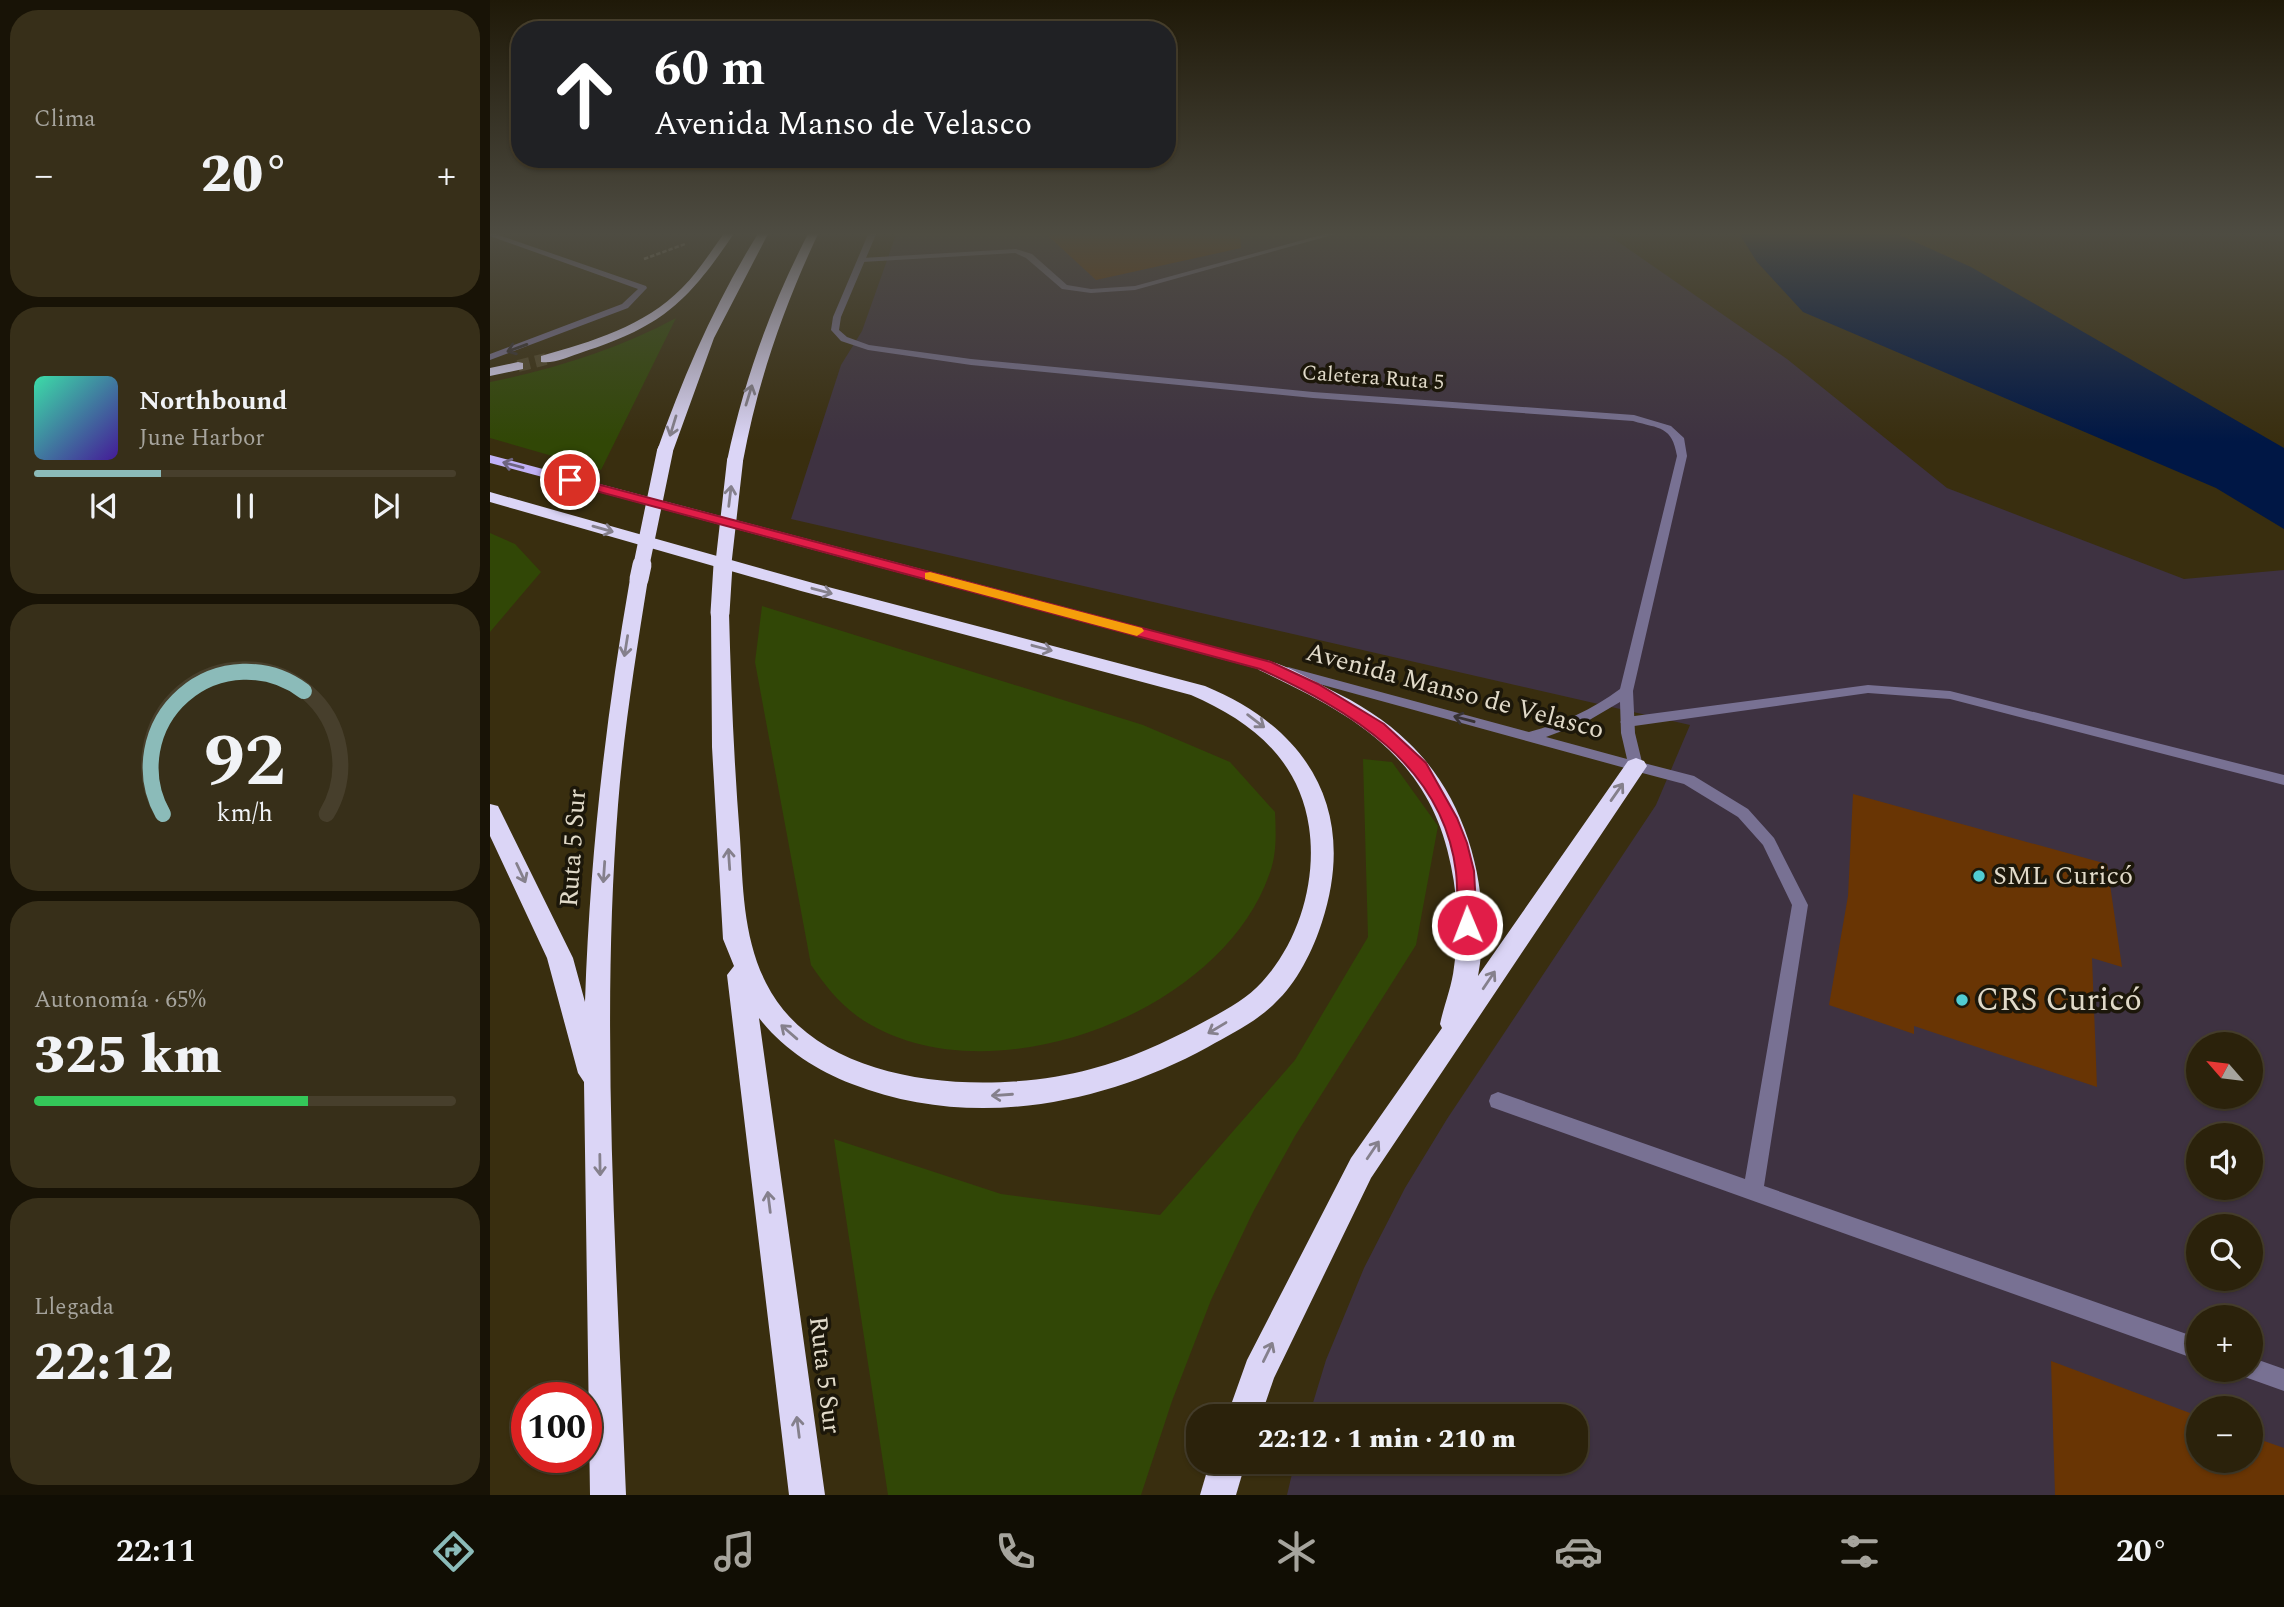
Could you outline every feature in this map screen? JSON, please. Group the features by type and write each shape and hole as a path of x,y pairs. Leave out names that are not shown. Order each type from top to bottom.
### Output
{"highway":[{"path":"546,359 612,337 673,302"},
{"name":"Ruta 5 Sur","path":"608,1495 598,1096 601,917 622,669 666,452 702,348 725,302"},
{"name":"Ruta 5 Sur","path":"783,302 765,344 746,407 735,461 724,549 720,613 722,747 734,927 807,1495"},
{"path":"490,372 518,366"},
{"path":"490,497 807,587 1183,685 1214,696 1268,730 1289,753 1305,778 1317,808 1324,840 1323,876 1314,913 1298,951 1273,989 1236,1017 1193,1043 1146,1065 1096,1081 1044,1092 992,1096 939,1094 890,1085 846,1069 808,1049 778,1023 755,994 734,927"},
{"path":"1266,666 1313,687 1378,728 1420,767 1449,818 1465,871 1468,905 1467,967 1450,1036"},
{"path":"1248,1404 1259,1371 1362,1168 1636,766"},
{"path":"490,812 560,958 598,1096"},
{"path":"1218,1495 1224,1474"}],"main road":[{"name":"Avenida Manso de Velasco","path":"490,459 1266,666"}],"street":[{"path":"490,357 625,306 629,302"},
{"name":"Caletera Ruta 5","path":"844,302 835,330 844,339 877,349 971,362 1233,388 1634,418 1668,428 1682,443 1682,456 1626,691 1627,722 1636,766"},
{"name":"Avenida Manso de Velasco","path":"1266,666 1689,780 1743,813 1769,842 1800,905 1754,1190"},
{"path":"1627,722 1868,689 1912,690 1950,695 2284,780"},
{"path":"1530,737 1582,720 1607,707 1626,691"},
{"path":"1498,1101 2186,1345"},
{"path":"2263,1373 2284,1380"}],"shaded area":[{"path":"872,302 1705,302 1787,359 1947,488 2184,579 2284,570 2284,1495 1287,1495 1292,1474 1588,1474 1588,1404 1313,1404 1326,1360 1364,1268 1405,1188 1447,1119 1656,805 1690,725 791,519 841,365 862,331"}],"green space":[{"path":"676,318 601,470 490,438 490,382 586,357"},
{"path":"490,533 515,544 541,572 490,632"},
{"path":"762,606 1143,725 1230,762 1275,812 1272,867 1242,925 1201,969 1150,1005 1091,1031 1029,1047 967,1051 908,1041 857,1016 832,992 811,965 755,662"},
{"path":"1363,759 1392,762 1438,826 1416,945 1295,1136 1253,1212 1211,1300 1172,1401 1141,1495 888,1495 834,1139 1001,1194 1160,1215 1295,1060 1368,937"}],"water":[{"path":"1794,302 2031,302 2284,448 2284,529 2216,488 1803,312"}],"building":[{"path":"1853,794 2107,864 2122,967 2092,958 2097,1087 1914,1026 1914,1034 1829,1005 1848,896"},
{"path":"2051,1361 2186,1412 2186,1473 2263,1473 2263,1441 2284,1448 2284,1495 2055,1495"}],"tunnel":[{"path":"518,366 546,359"}],"slow traffic":[{"path":"930,576 1137,631"}],"place":[{"name":"SML Curicó","path":"1979,876"},
{"name":"CRS Curicó","path":"1962,1000"}],"route":[{"path":"570,480 1266,666 1313,687 1378,728 1403,748 1420,767 1449,818 1458,843 1465,871 1467,925"}]}
